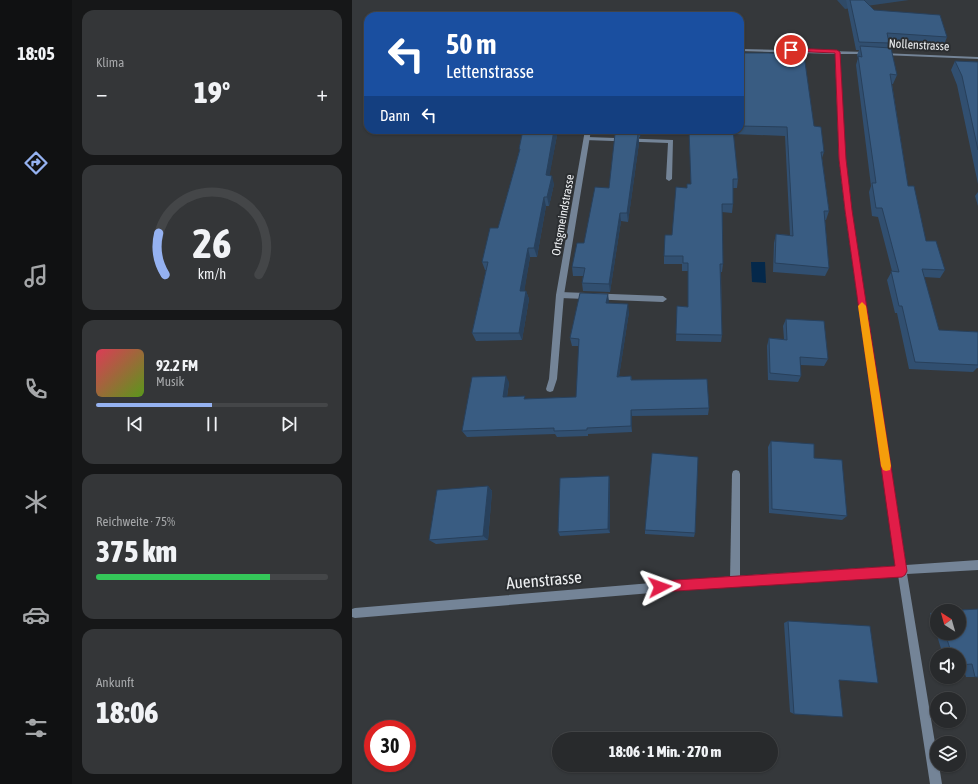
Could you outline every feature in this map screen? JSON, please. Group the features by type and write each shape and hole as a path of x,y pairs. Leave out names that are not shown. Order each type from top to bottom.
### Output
{"street":[{"name":"Nollenstrasse","path":"744,50 837,52 978,58"},
{"path":"837,52 842,159 848,210 902,571 936,784"},
{"name":"Ortsgmeindstrasse","path":"550,389 554,379 560,296 588,134"},
{"path":"587,139 671,141 669,179"},
{"path":"560,296 664,299"},
{"path":"735,581 736,474"},
{"name":"Auenstrasse","path":"355,613 735,581 978,565"}],"shaded area":[{"path":"837,0 909,0 845,9"},
{"path":"751,262 765,262 766,283 752,282"}],"building":[{"path":"850,0 864,0 874,10 940,15 947,37 887,33 889,43 859,42"},
{"path":"860,46 891,48 897,75 890,74 908,186 914,186 926,241 936,241 945,270 922,269 939,330 978,332 978,365 915,362 902,306 899,306 891,271 899,272 882,208 876,208 872,183 876,183 858,56 862,57"},
{"path":"744,53 804,55 814,126 821,127 824,152 821,152 829,211 824,211 829,268 775,263 776,234 793,236 787,127 744,126"},
{"path":"955,61 978,62 978,150 962,76"},
{"path":"522,134 553,134 546,175 552,176 547,197 544,197 534,248 528,248 520,291 526,291 519,333 472,333 488,262 482,262 490,228 498,228"},
{"path":"615,134 638,134 627,213 620,213 609,284 582,283 585,268 572,267 577,243 584,243 595,187 609,188"},
{"path":"689,134 733,134 738,179 733,179 733,204 722,204 723,264 720,264 722,335 676,334 677,306 688,307 688,263 683,263 683,256 664,256 665,235 672,235 676,187 687,188 687,184 691,184"},
{"path":"580,293 608,294 606,303 628,304 617,377 631,376 631,380 707,379 709,408 631,410 631,426 554,431 554,428 462,431 472,377 506,376 503,397 525,396 524,399 576,397 579,339 570,338"},
{"path":"786,319 824,321 828,359 800,357 801,376 770,373 769,338 787,340"},
{"path":"771,441 814,444 814,458 842,460 847,516 772,509"},
{"path":"652,453 698,457 695,533 645,530"},
{"path":"609,476 608,529 558,532 560,478"},
{"path":"488,486 483,536 429,540 437,490"},
{"path":"978,609 978,677 975,677 972,664 966,664 966,648 950,648 947,640 966,640 966,610"},
{"path":"788,621 870,626 878,683 839,680 843,717 794,714"}],"slow traffic":[{"path":"862,306 886,466"}],"route":[{"path":"660,587 902,571 848,210 842,159 837,52 791,50"}]}
